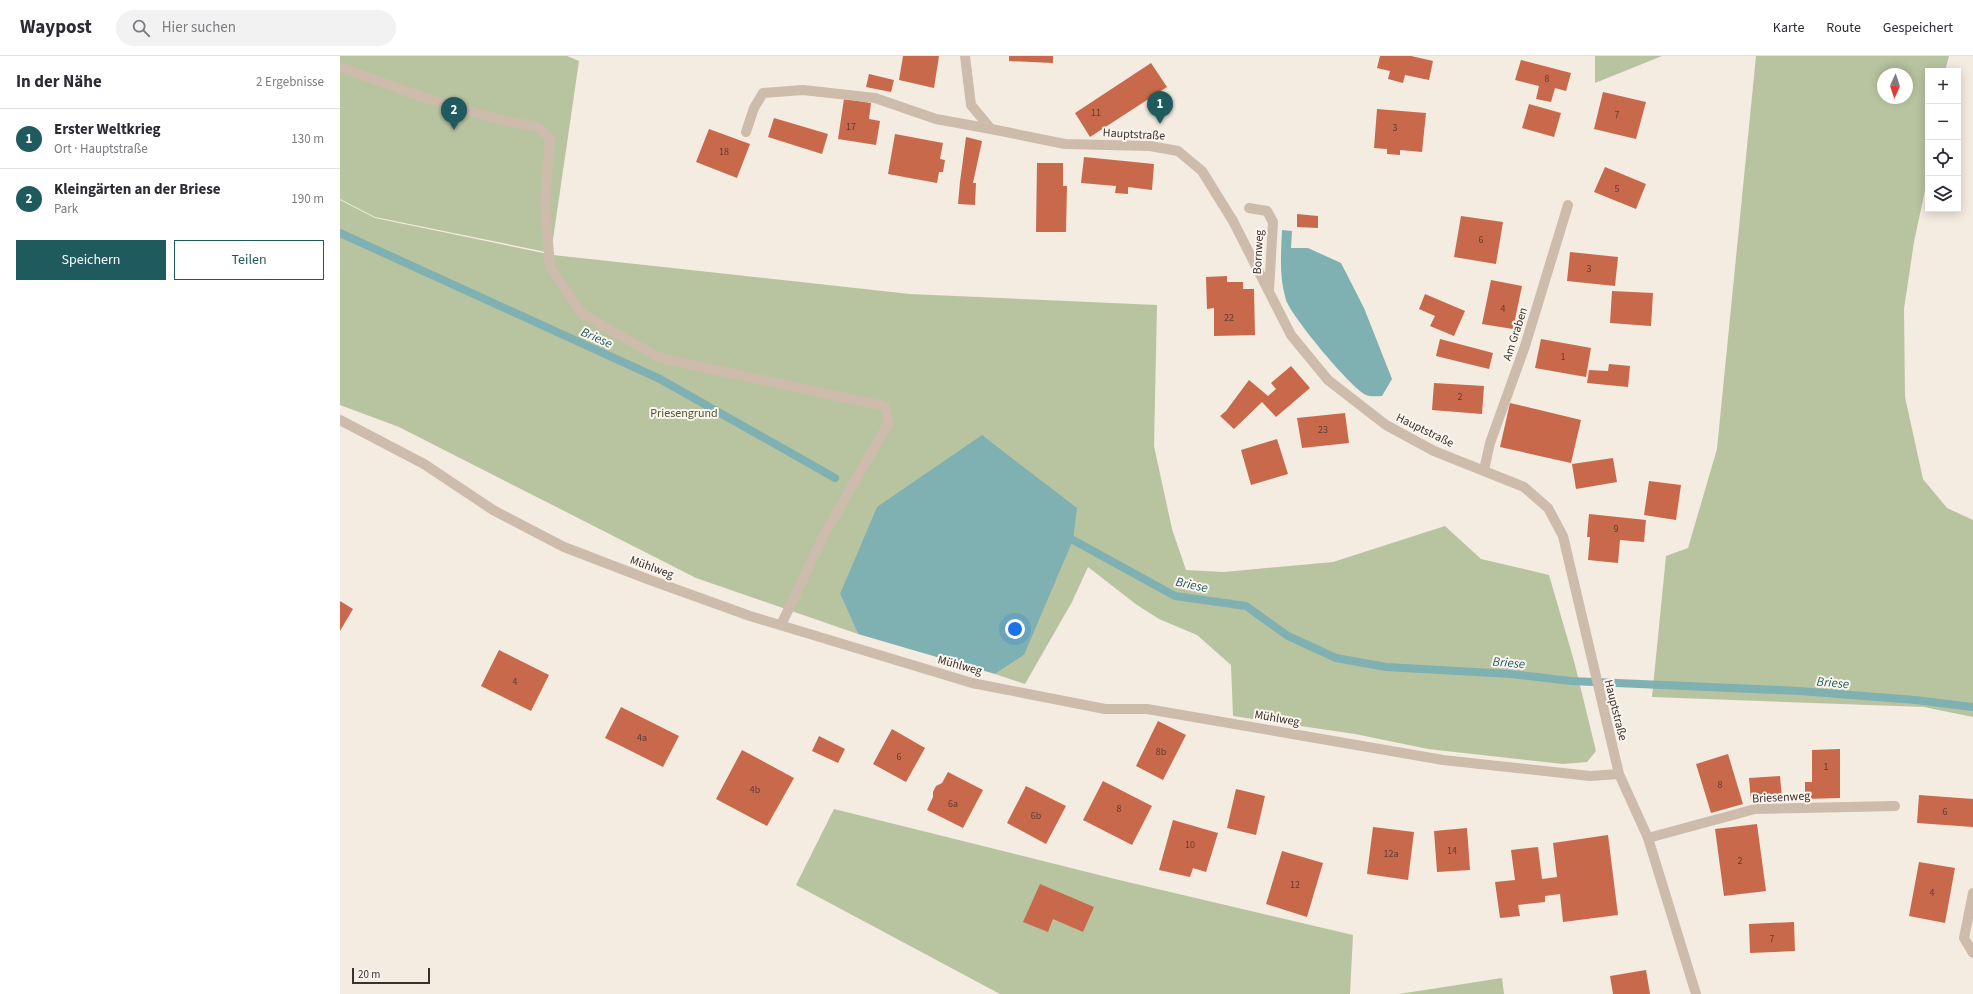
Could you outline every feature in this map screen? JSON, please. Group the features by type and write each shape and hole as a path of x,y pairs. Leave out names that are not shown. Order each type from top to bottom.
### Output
{"street":[{"path":"965,56 971,105 991,129"},
{"path":"340,67 425,98 501,120 538,127 550,138 545,202 550,267 582,314 660,358 884,406 889,422 824,535 781,625"},
{"name":"Hauptstraße","path":"746,132 754,108 763,93 803,90 875,98 936,119 1065,144 1150,146 1178,150 1202,171 1234,221 1291,335 1328,380 1386,425 1434,451 1524,487 1548,508 1563,536 1619,774 1648,838 1696,994"},
{"name":"Am Graben","path":"1484,470 1490,443 1525,346 1568,206"},
{"name":"Bornweg","path":"1248,208 1267,211 1273,222 1269,292"},
{"name":"Mühlweg","path":"340,420 424,464 493,510 564,547 650,580 781,625 972,683 1105,708 1147,709 1443,760 1590,776 1619,774"},
{"name":"Briesenweg","path":"1648,838 1755,810 1895,806"},
{"path":"1973,893 1964,938 1973,953"}],"green space":[{"path":"340,56 567,56 579,61 551,253 375,217 340,199"},
{"path":"1595,56 1662,56 1595,83"},
{"path":"1756,56 1949,56 1946,68 1925,68 1925,190 1914,242 1904,309 1905,397 1923,479 1947,508 1973,520 1973,717 1924,707 1652,697 1666,556 1688,548 1717,449"},
{"name":"Priesengrund","path":"340,200 375,218 553,255 910,294 1157,305 1154,446 1172,529 1186,570 1224,572 1333,562 1445,526 1481,559 1549,575 1574,661 1596,751 1587,762 1563,764 1428,749 1355,734 1233,716 1231,665 1197,635 1159,619 1137,605 1088,567 1072,602 1025,684 995,674 1024,655 840,594 858,634 696,578 399,427 340,405"},
{"path":"834,809 1115,879 1353,935 1350,994 1000,994 796,885"},
{"path":"1502,978 1504,994 1399,994"}],"water":[{"path":"1282,230 1292,231 1291,248 1308,248 1341,263 1364,308 1392,379 1382,396 1368,396 1358,389 1322,351 1291,309 1286,300 1282,283"},
{"path":"982,435 1077,508 1073,540 1024,655 995,674 858,634 840,594 877,507"}],"building":[{"path":"903,56 939,56 934,88 899,80"},
{"path":"1009,56 1053,56 1053,63 1009,61"},
{"path":"1380,56 1411,56 1433,61 1429,80 1405,75 1403,83 1388,79 1390,71 1377,68"},
{"path":"1521,60 1571,73 1566,91 1555,88 1551,102 1536,99 1539,86 1515,80"},
{"path":"1151,63 1167,87 1090,137 1075,113"},
{"path":"869,74 894,80 891,92 866,87"},
{"path":"1603,92 1646,102 1636,139 1594,129"},
{"path":"844,99 871,103 869,119 880,121 876,145 838,139"},
{"path":"1529,104 1561,113 1554,137 1522,128"},
{"path":"1377,109 1426,113 1422,152 1400,150 1400,155 1387,154 1387,149 1374,148"},
{"path":"774,118 828,134 822,154 768,137"},
{"path":"709,129 750,144 737,178 696,162"},
{"path":"895,134 943,143 940,159 945,160 943,172 939,172 937,183 888,174"},
{"path":"966,137 982,141 973,183 976,183 975,205 958,204"},
{"path":"1084,157 1154,164 1152,190 1128,187 1128,194 1115,193 1116,186 1081,183"},
{"path":"1037,163 1063,163 1063,186 1067,186 1066,232 1036,232"},
{"path":"1605,167 1646,184 1636,209 1594,192"},
{"path":"1297,214 1318,216 1318,228 1297,227"},
{"path":"1461,216 1503,222 1496,264 1454,257"},
{"path":"1570,252 1618,257 1615,286 1567,281"},
{"path":"1227,276 1227,282 1243,282 1243,289 1254,289 1255,335 1214,336 1214,308 1207,309 1206,277"},
{"path":"1491,280 1522,286 1513,329 1482,324"},
{"path":"1612,291 1653,293 1651,326 1610,323"},
{"path":"1425,294 1465,311 1454,336 1430,326 1435,316 1419,309"},
{"path":"1440,339 1493,353 1489,369 1436,356"},
{"path":"1541,339 1591,348 1586,377 1535,368"},
{"path":"1609,364 1630,366 1628,387 1587,383 1589,370 1608,371"},
{"path":"1291,366 1310,388 1276,417 1262,402 1234,429 1220,416 1226,411 1249,380 1268,396 1276,389 1271,383"},
{"path":"1434,383 1484,386 1482,414 1432,410"},
{"path":"1510,403 1581,420 1571,463 1500,447"},
{"path":"1345,413 1349,443 1302,448 1297,418"},
{"path":"1277,439 1288,474 1251,485 1241,450"},
{"path":"1613,458 1617,482 1576,489 1572,464"},
{"path":"1649,481 1681,485 1676,520 1644,515"},
{"path":"1589,514 1646,520 1644,542 1620,540 1618,563 1588,560 1590,537 1587,537"},
{"path":"340,601 353,609 340,631"},
{"path":"499,650 549,675 531,711 481,686"},
{"path":"621,707 679,736 663,767 605,738"},
{"path":"1158,721 1186,735 1163,780 1136,766"},
{"path":"892,729 925,748 906,782 873,764"},
{"path":"819,736 845,749 838,763 812,751"},
{"path":"1840,749 1840,798 1805,799 1805,782 1812,782 1812,750"},
{"path":"742,750 794,778 767,826 716,799"},
{"path":"1728,754 1743,804 1711,813 1696,764"},
{"path":"948,772 983,790 963,828 927,810 936,786 942,783"},
{"path":"1780,776 1782,798 1751,800 1749,778"},
{"path":"1103,781 1152,806 1132,845 1083,820"},
{"path":"1026,786 1066,806 1046,844 1007,823"},
{"path":"1236,789 1265,796 1256,835 1227,828"},
{"path":"1919,795 1973,799 1973,827 1917,823"},
{"path":"1173,820 1218,833 1206,872 1193,868 1190,877 1159,870"},
{"path":"1757,824 1766,891 1724,896 1715,829"},
{"path":"1373,827 1414,832 1408,880 1367,874"},
{"path":"1467,828 1470,870 1437,872 1434,831"},
{"path":"1608,835 1618,915 1563,922 1560,894 1545,896 1545,902 1518,905 1520,916 1500,918 1495,882 1515,880 1511,850 1538,847 1542,879 1557,877 1553,843"},
{"path":"1282,851 1323,863 1307,917 1266,904"},
{"path":"1919,862 1955,868 1945,923 1909,916"},
{"path":"1040,884 1094,907 1083,932 1053,919 1048,932 1023,922"},
{"path":"1794,922 1795,951 1750,953 1749,924"},
{"path":"1646,970 1650,994 1613,994 1610,976"}],"waterway":[{"name":"Briese","path":"340,233 660,379 835,478"},
{"name":"Briese","path":"1073,540 1175,596 1246,606 1288,636 1336,658 1386,667 1511,674 1571,681 1800,691 1915,700 1973,707"}],"place":[{"name":"Erster Weltkrieg","path":"1160,124"},
{"name":"Kleingärten an der Briese","path":"454,130"}]}
